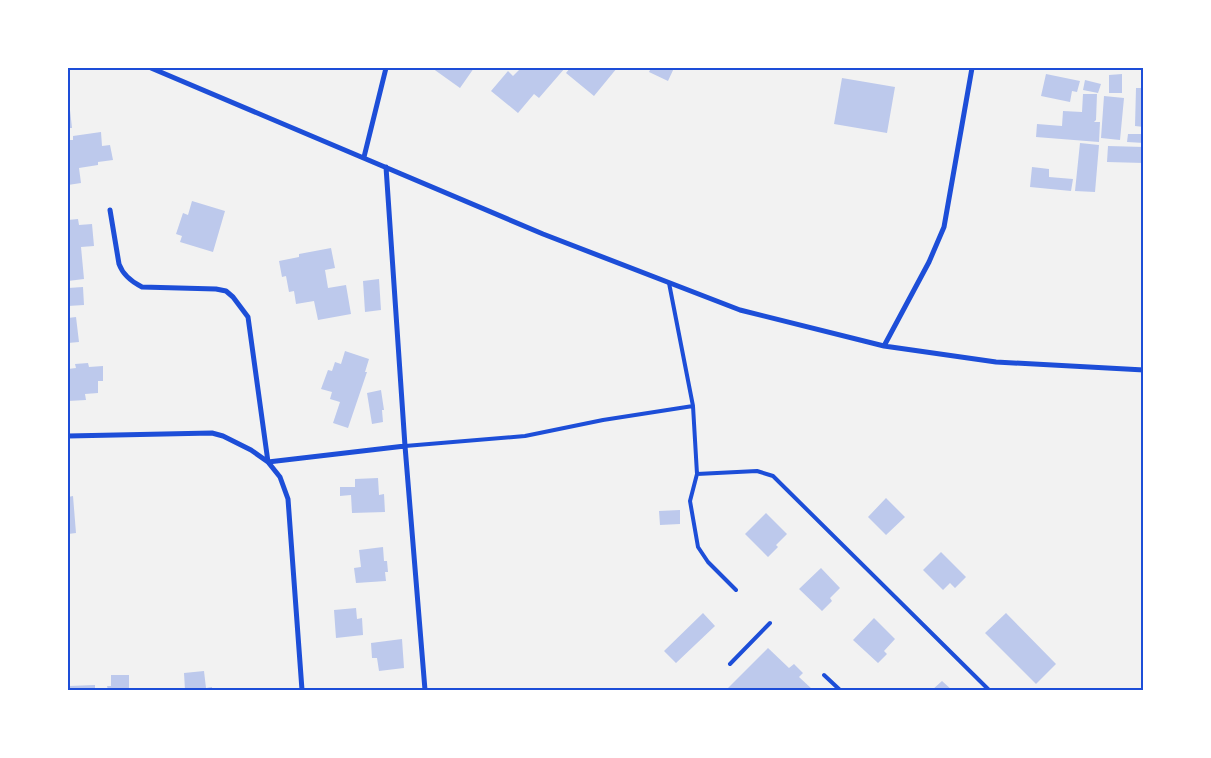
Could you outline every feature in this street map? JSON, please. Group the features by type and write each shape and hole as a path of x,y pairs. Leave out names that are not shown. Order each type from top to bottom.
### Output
{"street":[{"path":"151,68 542,234 740,310 884,346 996,362 1144,370"},
{"path":"364,157 386,68"},
{"path":"884,346 929,262 944,227 972,68"},
{"path":"386,167 405,446 425,690"},
{"path":"110,210 119,264 121,270 133,282 142,287 216,289 226,291 234,297 248,317 268,462"},
{"path":"68,436 212,433 235,441 268,462 280,477 288,499 302,690"},
{"path":"268,462 405,446"}],"lane":[{"path":"669,283 693,406 697,474 690,501 698,548 708,562 736,590"},
{"path":"405,446 526,436 602,420 693,406"},
{"path":"697,474 756,470 773,476 989,690"},
{"path":"730,664 770,623"},
{"path":"824,675 840,690"}],"building":[{"path":"432,68 474,68 460,88"},
{"path":"521,68 565,68 539,98 534,94 518,113 491,91 508,71 513,76"},
{"path":"570,68 617,68 594,96 566,73"},
{"path":"651,68 674,68 668,81 649,72"},
{"path":"1046,74 1080,81 1077,92 1072,91 1070,102 1041,96"},
{"path":"1122,74 1122,93 1109,93 1109,75"},
{"path":"842,78 895,87 887,133 834,124"},
{"path":"1085,80 1101,84 1098,93 1083,90"},
{"path":"1136,88 1144,88 1144,127 1135,126"},
{"path":"1083,94 1097,94 1096,120 1094,122 1100,122 1099,142 1036,137 1037,124 1062,126 1063,111 1082,112"},
{"path":"1104,96 1124,98 1120,140 1101,138"},
{"path":"69,101 72,128 68,128"},
{"path":"101,132 102,146 110,145 113,160 79,168 81,183 68,185 68,140 73,140 73,136"},
{"path":"1128,134 1144,134 1144,143 1127,142"},
{"path":"1080,143 1099,145 1095,192 1075,191"},
{"path":"1108,146 1144,147 1144,163 1107,162"},
{"path":"1032,167 1049,169 1049,177 1073,179 1071,191 1030,187"},
{"path":"192,201 225,211 213,252 180,242 182,236 176,234 183,213 188,215"},
{"path":"78,219 79,225 92,224 94,246 81,247 84,279 68,281 68,220"},
{"path":"331,248 335,268 325,270 328,288 346,285 351,314 318,320 314,301 296,304 294,291 289,292 286,276 282,277 279,261 299,257 299,254"},
{"path":"379,279 381,310 365,312 363,281"},
{"path":"83,287 84,305 68,306 68,288"},
{"path":"76,317 79,342 68,343 68,318"},
{"path":"345,351 369,359 365,372 367,372 348,428 333,423 340,402 330,399 332,392 321,389 328,370 332,371 335,362 341,364"},
{"path":"88,363 89,367 103,366 103,381 98,381 98,393 85,394 86,400 68,401 68,369 76,368 75,364"},
{"path":"381,390 384,410 382,410 383,422 372,424 367,393"},
{"path":"378,478 379,495 384,494 385,512 352,513 351,495 340,496 340,487 355,487 355,479"},
{"path":"73,496 76,533 68,534 68,497"},
{"path":"886,498 905,517 886,535 868,517"},
{"path":"680,510 680,524 660,525 659,511"},
{"path":"766,513 787,534 768,557 745,534"},
{"path":"383,547 384,561 387,561 388,572 385,572 386,581 356,583 354,568 361,567 359,550"},
{"path":"941,552 966,577 955,588 950,583 943,590 923,570"},
{"path":"821,568 840,588 830,598 832,601 822,611 799,589"},
{"path":"356,608 357,619 362,618 363,635 336,638 334,610"},
{"path":"703,613 715,626 676,663 664,651"},
{"path":"1006,613 1056,664 1036,684 985,633"},
{"path":"874,618 895,639 884,651 887,654 878,663 853,640"},
{"path":"402,639 404,668 379,671 377,658 372,658 371,643"},
{"path":"768,648 789,668 794,664 803,673 799,677 813,690 726,690"},
{"path":"204,671 206,688 212,687 212,690 185,690 184,673"},
{"path":"111,675 129,675 129,690 108,690 107,686 111,686"},
{"path":"942,681 952,690 932,690"},
{"path":"95,685 95,690 70,690 69,686"}]}
